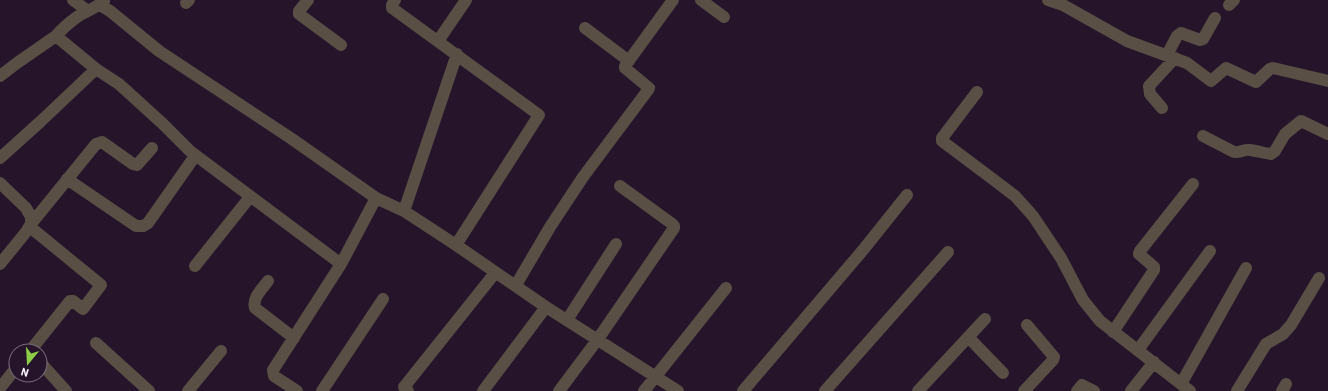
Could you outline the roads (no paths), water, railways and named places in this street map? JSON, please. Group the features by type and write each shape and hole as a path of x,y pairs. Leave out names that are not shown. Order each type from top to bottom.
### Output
{"street":[{"path":"73,0 88,11"},
{"path":"308,0 299,11 299,14 341,45"},
{"path":"395,0 392,8 539,115 456,245"},
{"path":"438,41 466,0"},
{"path":"516,285 550,227 583,176 648,90 649,88 647,86 625,68 673,0"},
{"path":"701,0 724,17"},
{"path":"1048,0 1063,5 1128,41 1187,63 1211,81 1226,68 1256,82 1273,68 1328,81"},
{"path":"0,76 56,36 77,17 102,3 159,51 292,139 376,198 404,211 495,273 516,285 546,307 678,391"},
{"path":"1162,108 1150,94 1149,86 1171,56 1177,36 1181,33 1200,40 1203,39 1215,18"},
{"path":"585,28 629,61"},
{"path":"56,36 88,60 96,69 119,84 195,156 341,264"},
{"path":"404,211 456,54"},
{"path":"2,152 96,69"},
{"path":"977,92 942,138 942,142 990,176 1015,196 1033,216 1061,258 1083,300 1100,322 1186,387 1246,268"},
{"path":"1203,136 1234,152 1239,153 1250,150 1270,154 1274,151 1285,134 1301,121 1328,134"},
{"path":"0,264 96,144 102,142 133,164 137,165 152,148"},
{"path":"67,179 136,226 143,226 148,223 195,156"},
{"path":"0,182 26,208 31,217 30,225"},
{"path":"1113,332 1154,270 1154,266 1139,254 1140,251 1193,184"},
{"path":"559,391 598,339 674,228 671,223 620,186"},
{"path":"743,391 863,250 907,195"},
{"path":"195,266 250,197"},
{"path":"297,391 274,376 272,373 273,370 341,264 376,198"},
{"path":"30,225 101,285 83,309 70,301 36,343"},
{"path":"567,320 616,244"},
{"path":"1138,350 1210,251"},
{"path":"825,391 948,252"},
{"path":"404,390 495,273"},
{"path":"1238,391 1266,344 1288,330 1319,278"},
{"path":"268,281 255,299 255,308 294,338"},
{"path":"644,391 726,288"},
{"path":"322,391 383,299"},
{"path":"483,391 546,307"},
{"path":"918,391 985,319"},
{"path":"1024,391 1053,360 1054,357 1027,325"},
{"path":"968,337 1003,373"},
{"path":"96,343 149,391"},
{"path":"188,391 221,351"},
{"path":"1130,391 1154,362"},
{"path":"48,371 66,391"},
{"path":"0,388 8,378"},
{"path":"1077,391 1082,385 1094,391"}]}
